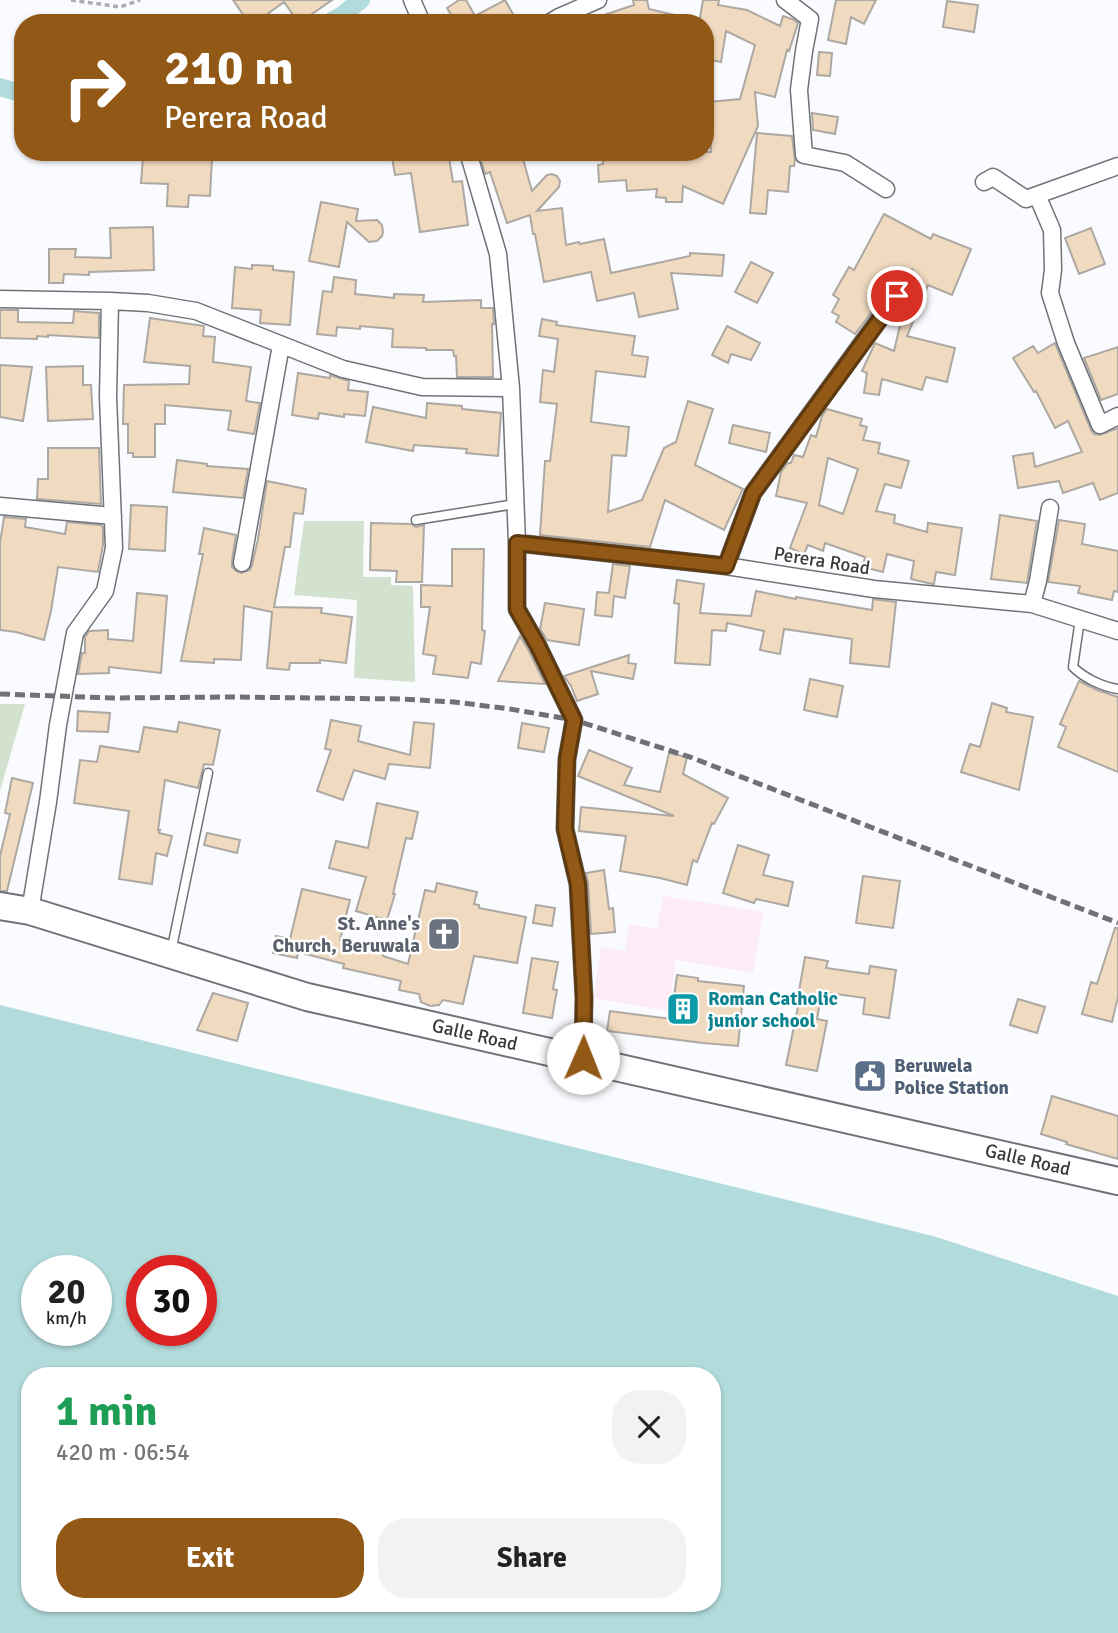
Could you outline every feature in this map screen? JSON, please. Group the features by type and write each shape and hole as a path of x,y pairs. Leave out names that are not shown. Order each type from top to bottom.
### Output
{"highway":[{"name":"Galle Road","path":"0,906 30,911 307,997 1118,1181"}],"street":[{"path":"567,14 598,0"},
{"path":"785,0 810,19 799,90 804,155 845,163 886,189"},
{"path":"471,161 498,254 511,388 517,609 574,720 567,759 565,829 578,884 584,998 583,1058"},
{"path":"984,183 993,177 1026,198 1118,166"},
{"path":"1037,195 1052,230 1059,268 1050,293 1066,343 1100,425 1118,416"},
{"path":"726,566 753,493 897,296"},
{"path":"0,299 110,300 196,311 343,369 422,387 511,388"},
{"path":"30,911 75,632 105,591 114,548 108,397 110,300"},
{"path":"242,563 281,345"},
{"path":"0,506 113,516"},
{"path":"1032,604 1050,508"},
{"name":"Perera Road","path":"517,543 726,566 874,589 1032,604 1118,631"}],"lane":[{"path":"416,520 515,504"},
{"path":"1080,619 1073,667 1110,688 1118,689"},
{"path":"171,955 208,773"}],"path":[{"path":"71,0 120,7 140,0"}],"shaded area":[{"path":"663,896 763,912 753,973 676,960 668,1011 593,998 601,947 625,951 629,924 657,929"}],"green space":[{"path":"304,521 364,521 363,577 391,577 391,585 413,586 415,682 354,678 357,600 294,595"},
{"path":"0,704 25,704 0,791"}],"water":[{"path":"0,1005 933,1236 1118,1296 1118,1633 0,1633"}],"building":[{"path":"233,0 332,0 312,14 293,14 284,2 267,14 243,14"},
{"path":"459,0 466,0 474,14 451,14 447,8"},
{"path":"505,0 513,14 479,14"},
{"path":"633,0 647,0 649,9 670,14 607,14 634,5"},
{"path":"703,0 719,0 718,5 747,10 780,26 783,16 798,23 789,51 787,50 775,97 755,92 758,126 723,204 683,186 682,202 666,202 666,198 656,197 657,189 627,191 626,180 599,182 598,165 603,164 603,161 714,161 714,102 740,99 755,45 726,31 721,62 714,61 714,14 701,14"},
{"path":"836,0 876,0 864,24 851,17 846,44 828,40"},
{"path":"947,1 978,5 974,32 943,27"},
{"path":"819,52 832,53 830,76 817,75"},
{"path":"812,113 838,117 835,134 813,130"},
{"path":"757,133 792,136 795,160 794,166 790,166 788,192 768,190 766,214 750,213"},
{"path":"143,161 212,161 210,196 189,195 188,207 167,206 168,184 141,183"},
{"path":"393,161 450,161 453,182 462,181 468,225 420,232 411,173 395,175"},
{"path":"481,161 524,161 532,191 547,175 557,176 559,187 537,211 562,208 566,245 604,239 611,273 690,256 690,253 724,255 722,276 671,273 678,309 639,317 634,293 597,301 591,272 544,282 530,215 507,223 490,172 485,174"},
{"path":"321,202 358,209 356,221 377,220 382,225 382,236 377,241 369,242 347,222 339,267 309,261"},
{"path":"884,214 931,239 933,234 971,249 952,295 928,285 907,336 955,348 947,382 926,377 922,390 882,379 879,395 864,393 867,373 862,371 875,343 894,351 913,269 899,285 893,285 889,289 855,334 836,322 839,316 832,312 839,299 833,295 849,267 854,270"},
{"path":"153,227 154,270 89,272 89,275 64,274 63,283 49,283 49,249 76,249 75,257 111,258 110,228"},
{"path":"1091,228 1105,264 1079,274 1065,238"},
{"path":"751,262 773,273 757,303 735,292"},
{"path":"252,265 273,266 273,270 294,272 290,325 260,323 261,310 232,308 235,267 252,269"},
{"path":"334,277 356,280 355,294 394,298 394,294 424,295 423,302 481,300 481,308 493,308 493,377 457,377 453,350 392,347 393,329 337,327 336,336 317,334 323,291 332,292"},
{"path":"0,310 18,310 18,322 73,323 74,311 99,313 99,338 48,335 37,336 37,339 0,338"},
{"path":"150,318 204,326 203,336 215,337 213,362 251,367 246,401 260,403 254,434 228,430 231,411 165,405 165,424 155,424 155,457 133,457 133,453 128,453 128,424 123,424 124,385 189,384 190,366 144,362"},
{"path":"542,319 557,322 556,325 635,336 632,355 648,357 645,377 596,371 591,422 629,427 626,456 612,455 608,512 642,500 664,448 676,442 688,401 713,409 695,465 743,489 724,530 665,500 650,547 540,535 545,461 550,461 557,404 540,402 543,370 554,372 558,339 539,336"},
{"path":"727,326 760,343 751,360 731,354 728,363 712,355"},
{"path":"1055,343 1091,430 1100,435 1118,428 1118,493 1100,500 1093,483 1063,493 1059,481 1018,488 1013,456 1033,453 1035,467 1082,452 1068,421 1055,428 1036,391 1034,392 1013,358 1033,346 1038,353"},
{"path":"1118,347 1118,394 1101,400 1084,358"},
{"path":"0,365 32,367 23,421 0,417"},
{"path":"83,366 83,385 91,385 93,419 48,421 46,367"},
{"path":"298,373 330,378 330,375 349,381 348,390 368,392 365,416 344,414 344,417 319,413 318,419 292,415"},
{"path":"427,403 501,413 498,456 466,453 467,449 414,445 413,451 366,442 373,407 426,418"},
{"path":"827,409 862,419 860,425 867,427 863,440 880,443 878,453 909,461 901,488 885,484 876,511 895,515 894,523 927,532 928,523 962,528 955,575 936,572 932,584 911,579 914,561 887,554 883,572 863,567 865,557 825,543 823,551 808,545 804,554 790,548 807,503 776,496 781,472 791,463 794,455 803,457 811,435 816,437","holes":["828,458 858,469 843,514 819,505"]},
{"path":"733,425 770,433 766,452 729,443"},
{"path":"48,448 99,448 101,504 37,499 38,479 48,479"},
{"path":"177,460 207,466 248,469 243,498 173,492"},
{"path":"267,481 306,489 303,514 294,513 290,547 285,547 274,607 322,608 321,613 352,617 346,663 320,660 320,663 290,663 289,670 267,668 272,612 244,606 241,660 214,659 214,663 181,661 203,554 199,554 204,528 236,535 232,567 241,573 250,570"},
{"path":"131,505 167,507 165,551 129,549"},
{"path":"1000,515 1037,521 1027,583 991,579"},
{"path":"4,517 26,519 25,527 65,534 67,522 103,527 98,572 58,567 44,640 0,630 0,543"},
{"path":"1059,520 1085,524 1082,544 1118,551 1118,592 1114,591 1112,600 1078,593 1080,586 1048,582"},
{"path":"371,523 411,524 416,527 424,525 422,582 396,582 397,571 370,570"},
{"path":"452,549 484,549 482,630 485,631 481,664 471,662 468,678 433,674 436,656 423,654 430,607 421,607 421,585 452,586"},
{"path":"613,564 630,566 625,598 614,596 612,617 595,615 597,592 609,593"},
{"path":"677,580 704,584 700,613 751,616 756,591 872,610 873,599 896,602 889,667 850,663 852,639 784,629 780,654 760,650 764,631 727,623 726,631 712,630 710,665 675,663 679,604 674,603"},
{"path":"137,593 167,596 161,673 109,667 109,673 78,674 82,653 85,653 85,637 89,631 108,630 108,639 133,641"},
{"path":"545,603 584,609 579,645 547,640 540,629"},
{"path":"520,636 529,651 545,684 498,681"},
{"path":"629,655 628,663 636,664 633,679 591,671 598,694 577,701 564,676"},
{"path":"810,679 843,686 837,717 804,710"},
{"path":"1079,681 1118,697 1118,772 1058,747 1066,727 1060,724"},
{"path":"992,703 1007,708 1006,712 1033,717 1019,790 961,772 970,744 980,747"},
{"path":"78,711 110,713 108,732 77,731"},
{"path":"331,720 361,726 358,741 410,755 414,722 434,724 430,768 389,764 385,779 354,770 343,800 317,791 331,750 325,749"},
{"path":"179,722 220,730 213,765 204,764 198,788 165,780 158,830 159,833 172,836 167,856 156,853 152,884 119,879 129,811 74,803 80,760 97,762 100,746 139,752 144,727 177,732"},
{"path":"522,723 549,728 544,752 518,748"},
{"path":"589,750 632,768 624,785 660,792 669,753 687,757 683,774 728,798 714,824 712,823 697,862 693,860 687,885 620,871 626,836 579,831 581,807 674,816 578,776"},
{"path":"12,778 33,783 7,891 0,891 0,856 10,814 5,813"},
{"path":"377,803 418,812 412,839 406,838 387,920 356,911 366,877 329,868 336,841 368,848"},
{"path":"207,833 240,840 237,853 204,845"},
{"path":"738,845 769,855 763,875 793,882 788,906 756,899 754,903 723,893"},
{"path":"604,870 609,909 613,908 615,932 591,934 586,873"},
{"path":"863,876 900,881 893,928 856,923"},
{"path":"437,883 477,892 474,904 479,905 479,908 526,917 517,963 474,956 463,1004 443,1000 439,1005 430,1006 421,1002 419,994 399,990 401,981 343,968 344,964 298,952 297,958 273,953 276,936 290,939 302,889 350,900 340,940 384,950 383,956 408,964 425,890 435,892"},
{"path":"536,905 555,908 552,926 533,923"},
{"path":"1115,928 1118,928 1118,997 1112,1022 1082,1014 1091,982 1097,984"},
{"path":"805,957 828,961 826,968 869,974 870,966 896,970 889,1018 863,1014 865,998 822,992 817,1019 827,1021 817,1071 786,1065"},
{"path":"532,958 558,962 552,1018 523,1013"},
{"path":"677,975 698,978 698,981 744,986 738,1046 607,1031 610,1011 671,1019"},
{"path":"213,993 248,1003 237,1041 197,1030"},
{"path":"1018,999 1045,1007 1037,1033 1010,1025"},
{"path":"1052,1096 1118,1116 1118,1159 1041,1134"}],"waterway":[{"path":"343,14 361,0"},
{"path":"0,87 14,91"}],"railway":[{"path":"0,694 113,698 401,699 454,702 574,720 690,757 1118,923"}],"place":[{"name":"St. Anne's Church, Beruwala","path":"444,934"},
{"name":"Roman Catholic junior school","path":"683,1009"},
{"name":"Beruwela Police Station","path":"870,1076"}],"route":[{"path":"583,1058 584,998 578,884 565,829 567,759 574,720 517,609 517,543 726,566 753,493 897,296"}]}
